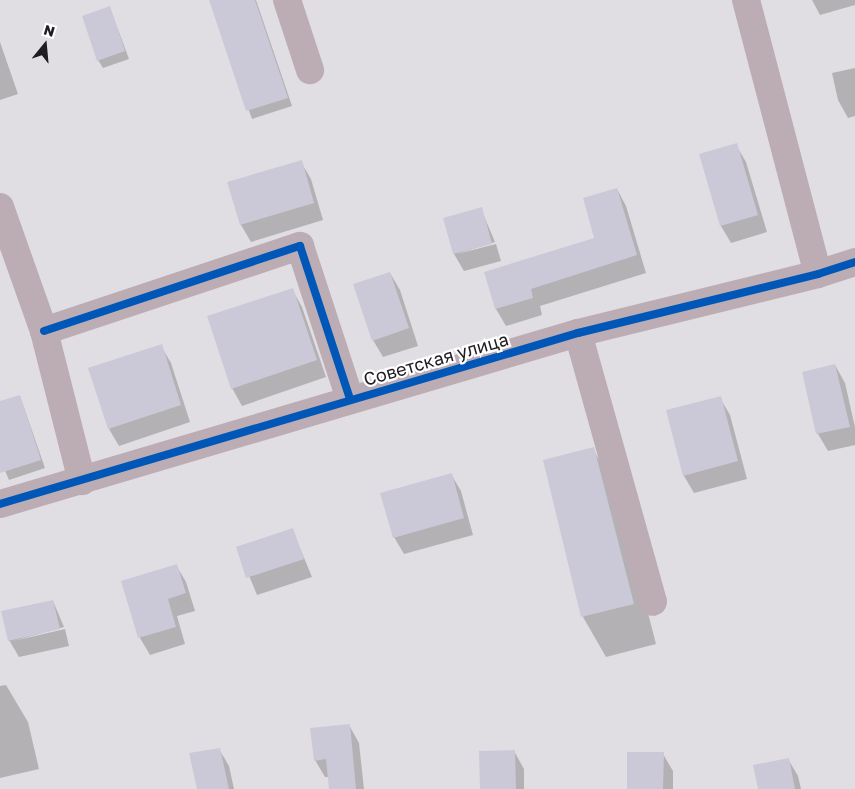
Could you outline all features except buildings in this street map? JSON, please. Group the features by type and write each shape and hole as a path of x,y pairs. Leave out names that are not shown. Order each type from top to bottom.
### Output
{"street":[{"path":"287,0 310,70"},
{"path":"746,0 818,274"},
{"path":"0,207 44,331 82,481"},
{"path":"44,331 300,246 350,400"},
{"name":"Советская улица","path":"0,504 578,333 818,274 855,262"},
{"path":"578,333 653,602"}],"cycle path":[{"path":"44,331 300,246 350,399"},
{"path":"0,504 578,333 818,274 855,262"}]}
